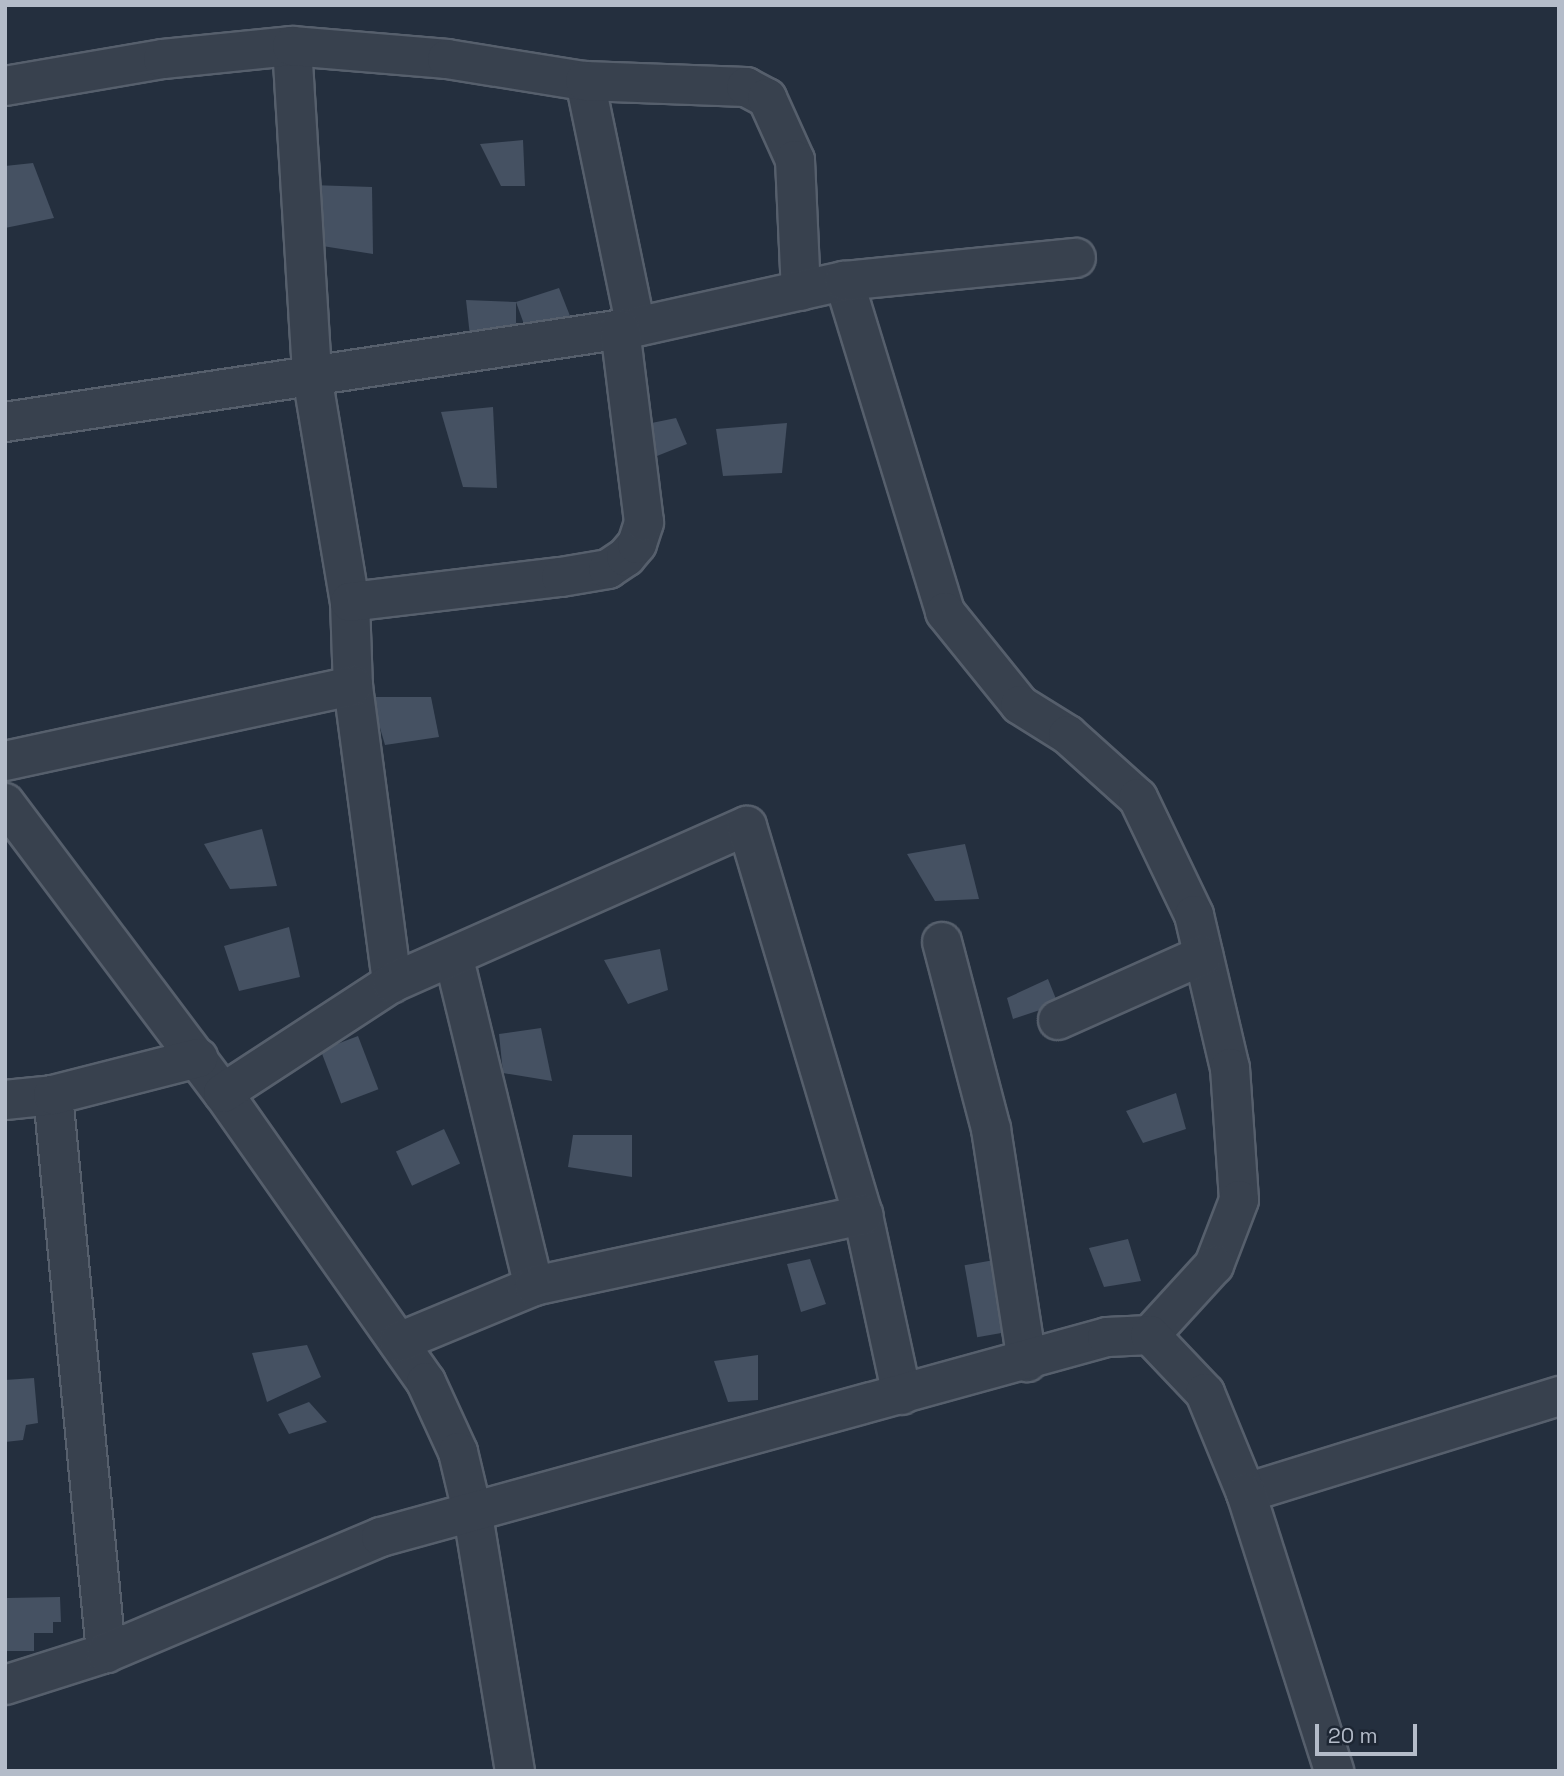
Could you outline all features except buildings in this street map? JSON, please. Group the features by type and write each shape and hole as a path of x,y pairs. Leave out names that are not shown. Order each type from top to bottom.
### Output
{"street":[{"path":"292,46 312,376 350,602 353,686 392,983"},
{"path":"5,86 163,60 292,46 447,60 585,81 721,84 767,98 794,160 801,291"},
{"path":"350,602 608,569 626,557 637,544 644,522 628,328 585,81"},
{"path":"5,422 628,328 844,281 1076,258"},
{"path":"5,1685 106,1653 313,1563 381,1537 473,1515 1027,1362 1107,1337 1150,1335 1214,1265 1239,1200 1230,1068 1194,915 1138,798 1068,735 1020,705 946,612 844,281"},
{"path":"5,761 353,686"},
{"path":"5,803 198,1058 426,1382 458,1452 473,1515 515,1771"},
{"path":"223,1093 392,983 454,959 747,826 863,1214 902,1395"},
{"path":"942,942 991,1129 1027,1362"},
{"path":"1058,1020 1203,955"},
{"path":"454,959 534,1286"},
{"path":"5,1100 53,1095 198,1058"},
{"path":"53,1095 106,1653"},
{"path":"399,1342 534,1286 863,1214"},
{"path":"1150,1335 1205,1393 1246,1493 1334,1771"},
{"path":"1246,1493 1559,1396"}]}
